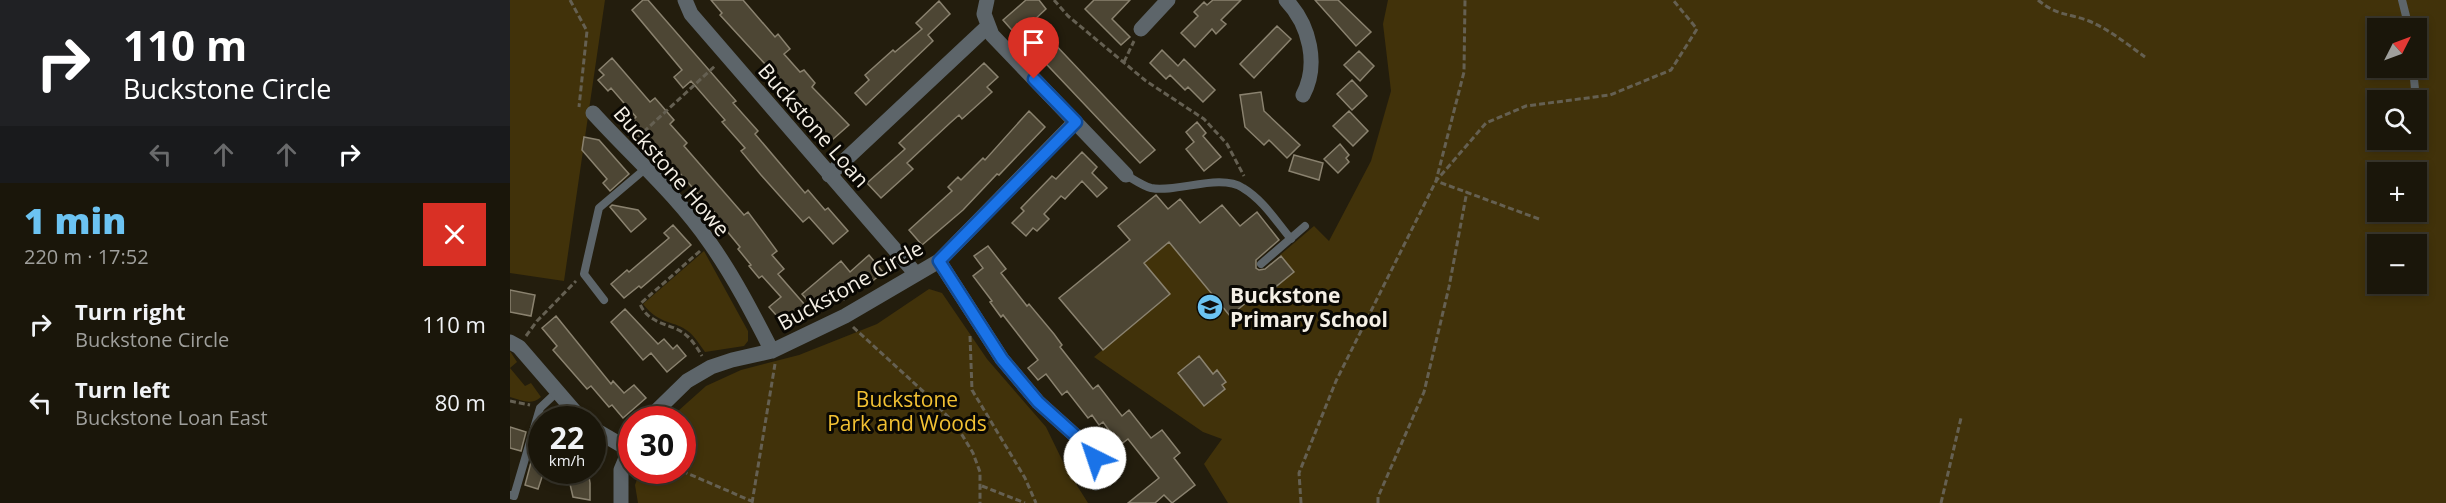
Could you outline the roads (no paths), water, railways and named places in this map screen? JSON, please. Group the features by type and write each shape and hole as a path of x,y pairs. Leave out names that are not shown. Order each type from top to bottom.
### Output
{"street":[{"name":"Buckstone Loan","path":"685,0 691,14 916,274"},
{"path":"987,0 984,14 987,27 992,35 1126,175"},
{"path":"1141,29 1159,16 1168,0"},
{"path":"1286,0 1302,23 1311,51 1310,82 1303,95"},
{"path":"829,175 987,27"},
{"name":"Buckstone Howe","path":"586,112 626,148 686,212 710,242 734,279 772,351"},
{"name":"Buckstone Circle","path":"661,406 687,381 711,367 772,351 844,316 939,261 1076,122"},
{"path":"939,261 1002,359 1038,402 1088,447 1104,474"},
{"path":"515,345 570,406"},
{"path":"621,484 621,503"}],"lane":[{"path":"2402,0 2406,18"},
{"path":"604,300 584,274 599,208 645,169"},
{"path":"1126,175 1150,188 1181,188 1215,183 1241,186 1260,200 1291,239"},
{"path":"1261,264 1305,226"},
{"path":"510,495 514,496 540,408 557,392"}],"place":[{"name":"Buckstone Primary School","path":"1210,307"}],"park label":[{"name":"Buckstone Park and Woods","path":"907,411"}]}
